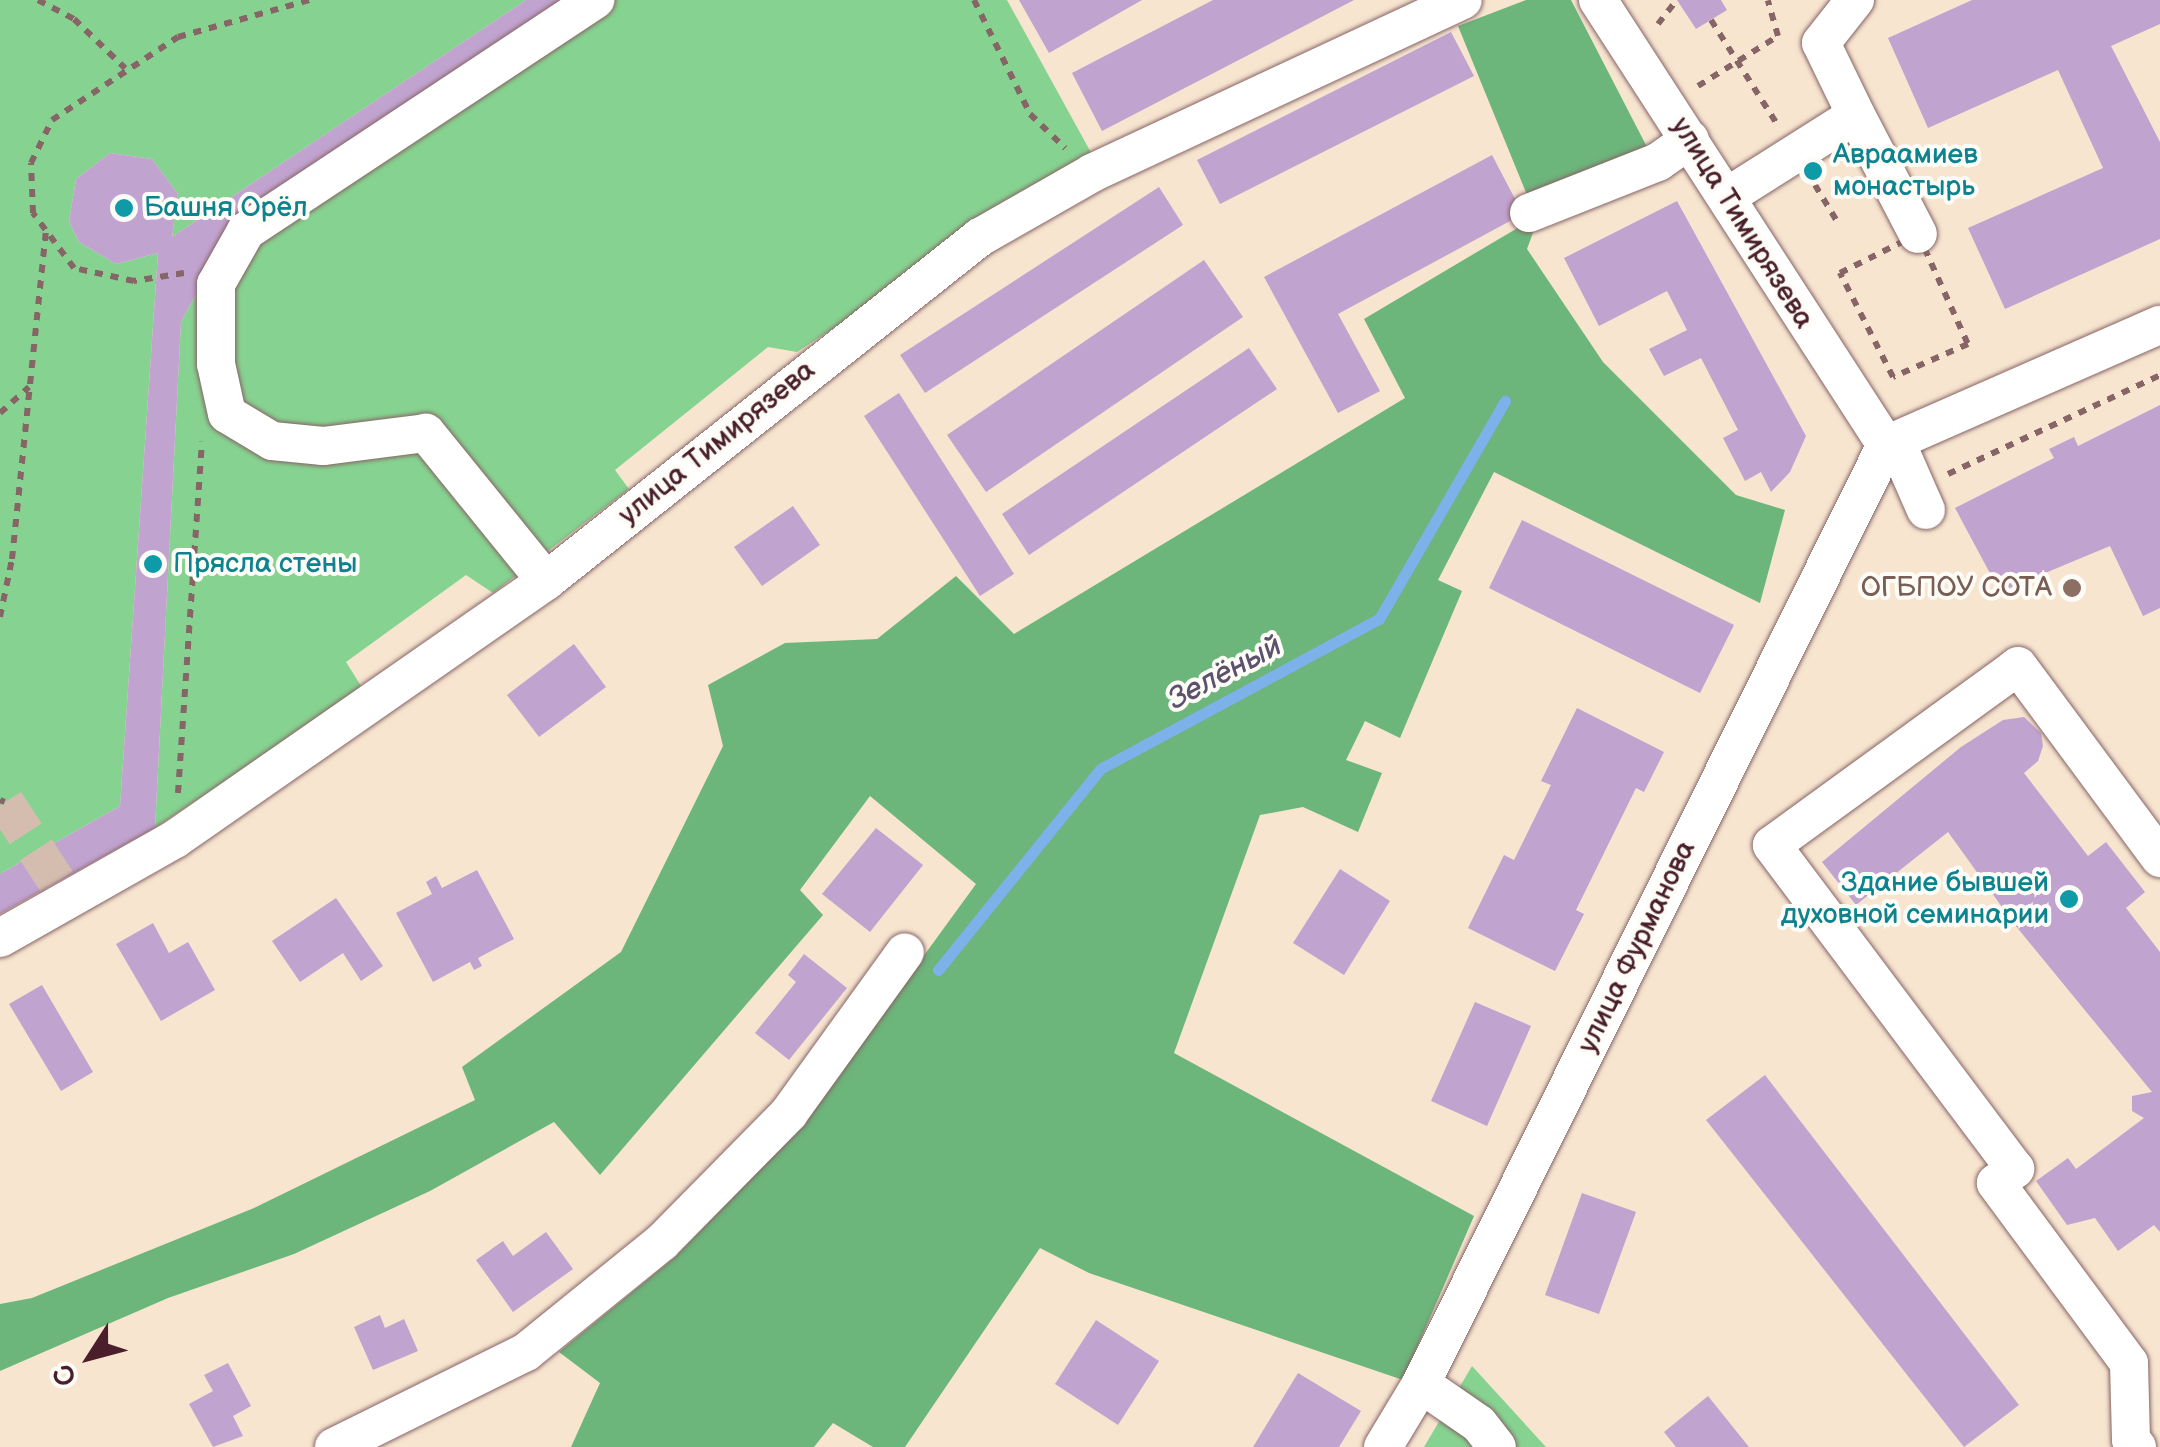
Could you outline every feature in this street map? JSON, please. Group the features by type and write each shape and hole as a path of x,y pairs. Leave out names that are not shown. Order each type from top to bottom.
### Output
{"street":[{"path":"546,581 426,433 323,446 272,441 227,414 216,364 216,284 246,231 595,0"},
{"name":"улица Тимирязева","path":"0,938 175,839 546,581 942,262 1092,174 1463,0"},
{"name":"улица Тимирязева","path":"1598,0 1728,196 1871,431 1891,445 1921,499"},
{"path":"1855,0 1821,43 1918,234"},
{"path":"1728,196 1856,115"},
{"path":"1529,214 1658,162 1690,140"},
{"path":"1891,445 2160,325"},
{"name":"улица Фурманова","path":"1383,1447 1421,1384 1891,445"},
{"path":"2137,1447 2131,1440 2129,1363 1996,1183 2015,1169 1772,845 2018,666 2160,858"},
{"path":"334,1447 526,1352 662,1242 789,1114 906,952"},
{"path":"1421,1384 1479,1424 1497,1447"}],"path":[{"path":"38,0 74,19 124,68"},
{"path":"198,270 134,281 74,268 33,213 32,163 52,120 124,68 178,37 310,0"},
{"path":"974,0 1030,114 1092,174"},
{"path":"1668,105 1778,36 1768,0"},
{"path":"0,617 46,228"},
{"path":"1918,234 1968,344 1893,377 1840,273 1918,234"},
{"path":"1921,499 2160,375"},
{"path":"0,412 30,386"},
{"path":"175,839 204,426"}],"green space":[{"path":"0,0 526,0 172,237 178,194 152,159 110,153 76,179 69,222 79,242 116,264 158,253 120,806 0,874"},
{"path":"588,0 1007,0 1094,158 797,352 768,347 615,470 629,489 493,593 466,575 346,662 363,689 155,828 181,322 222,247"},
{"path":"1526,0 1571,0 1663,178 1534,230 1527,249 1603,362 1736,495 1785,510 1760,603 1494,472 1438,580 1462,591 1400,738 1365,721 1346,760 1382,773 1358,832 1303,807 1260,815 1174,1053 1474,1216 1403,1380 1089,1273 1040,1248 905,1447 873,1447 833,1423 814,1447 571,1447 600,1383 559,1352 675,1257 797,1130 976,884 870,796 800,890 823,915 600,1175 554,1122 430,1191 294,1254 168,1298 0,1371 0,1304 32,1298 254,1208 475,1100 462,1067 621,952 723,746 708,685 785,643 877,639 956,576 1014,634 1405,398 1364,319 1536,217 1458,26"},
{"path":"1472,1366 1546,1447 1424,1447"}],"building":[{"name":"Прясла стены","path":"526,0 588,0 222,247 181,322 155,828 0,914 0,874 120,806 158,253 116,264 79,242 69,222 76,179 110,153 152,159 178,194 172,237"},
{"path":"1019,0 1142,0 1049,53"},
{"path":"1213,0 1354,0 1102,131 1072,73"},
{"path":"1677,0 1721,0 1727,10 1696,29"},
{"path":"1972,0 2160,0 2160,24 2111,46 2160,142 2160,239 2005,309 1968,228 2103,168 2058,70 1928,128 1888,38"},
{"path":"1451,32 1474,76 1220,204 1197,160"},
{"path":"1492,155 1523,214 1338,314 1380,391 1338,413 1264,277"},
{"path":"1159,187 1183,225 925,393 900,355"},
{"path":"1677,201 1806,436 1790,472 1771,492 1761,472 1745,481 1723,438 1738,430 1701,358 1664,376 1649,349 1687,330 1667,291 1599,326 1564,258"},
{"path":"1204,260 1243,317 986,492 947,435"},
{"path":"1249,348 1277,389 1029,555 1002,514"},
{"path":"899,393 1014,574 980,596 864,416"},
{"path":"2160,405 2160,608 2143,616 2110,546 2000,592 1955,508 2054,458 2049,449 2074,437 2078,446"},
{"path":"793,506 820,545 762,586 734,547"},
{"path":"1522,520 1734,625 1700,693 1489,588"},
{"path":"574,644 606,687 539,737 507,695"},
{"path":"1577,708 1664,752 1644,792 1636,788 1576,910 1584,914 1555,971 1468,928 1504,855 1514,860 1551,785 1541,781"},
{"name":"Здание бывшей духовной семинарии","path":"2024,717 2041,733 2043,746 2038,761 2024,773 2088,856 2106,842 2145,892 2126,908 2160,952 2160,1232 2154,1225 2118,1251 2095,1218 2067,1225 2036,1181 2068,1158 2076,1169 2144,1118 2132,1111 2132,1096 2152,1092 2015,925 1948,832 1856,905 1822,862 1961,747 2003,720"},
{"path":"876,828 923,865 870,932 822,894"},
{"path":"1340,869 1390,901 1344,975 1293,943"},
{"path":"477,870 514,939 478,958 482,966 474,970 470,962 433,982 396,913 432,894 426,882 436,876 442,888"},
{"path":"336,898 383,966 361,981 343,953 300,982 272,941"},
{"path":"153,923 169,953 188,942 215,990 161,1021 116,944"},
{"path":"804,954 847,988 789,1060 755,1033 796,982 788,975"},
{"path":"42,985 93,1072 61,1091 9,1004"},
{"path":"1475,1002 1531,1026 1487,1126 1431,1101"},
{"path":"1765,1075 2019,1405 1964,1447 1706,1120"},
{"path":"1582,1193 1636,1212 1599,1314 1545,1295"},
{"path":"546,1232 573,1269 513,1312 476,1260 503,1241 513,1256"},
{"path":"380,1315 385,1328 404,1319 418,1351 373,1370 354,1327"},
{"path":"1096,1320 1159,1361 1118,1425 1055,1384"},
{"path":"228,1363 251,1406 233,1416 243,1436 213,1447 189,1404 213,1391 204,1375"},
{"path":"1298,1373 1361,1411 1339,1447 1253,1447"},
{"path":"1708,1396 1749,1447 1676,1447 1664,1432"}],"waterway":[{"name":"Зелёный","path":"938,970 1100,769 1379,619 1505,401"}],"tunnel":[{"path":"5,802 66,896"}],"place":[{"name":"Авраамиев монастырь","path":"1813,171"},
{"name":"Башня Орёл","path":"124,208"},
{"name":"Прясла стены","path":"153,564"},
{"name":"ОГБПОУ СОТА","path":"2072,588"},
{"name":"Здание бывшей духовной семинарии","path":"2069,899"}]}
